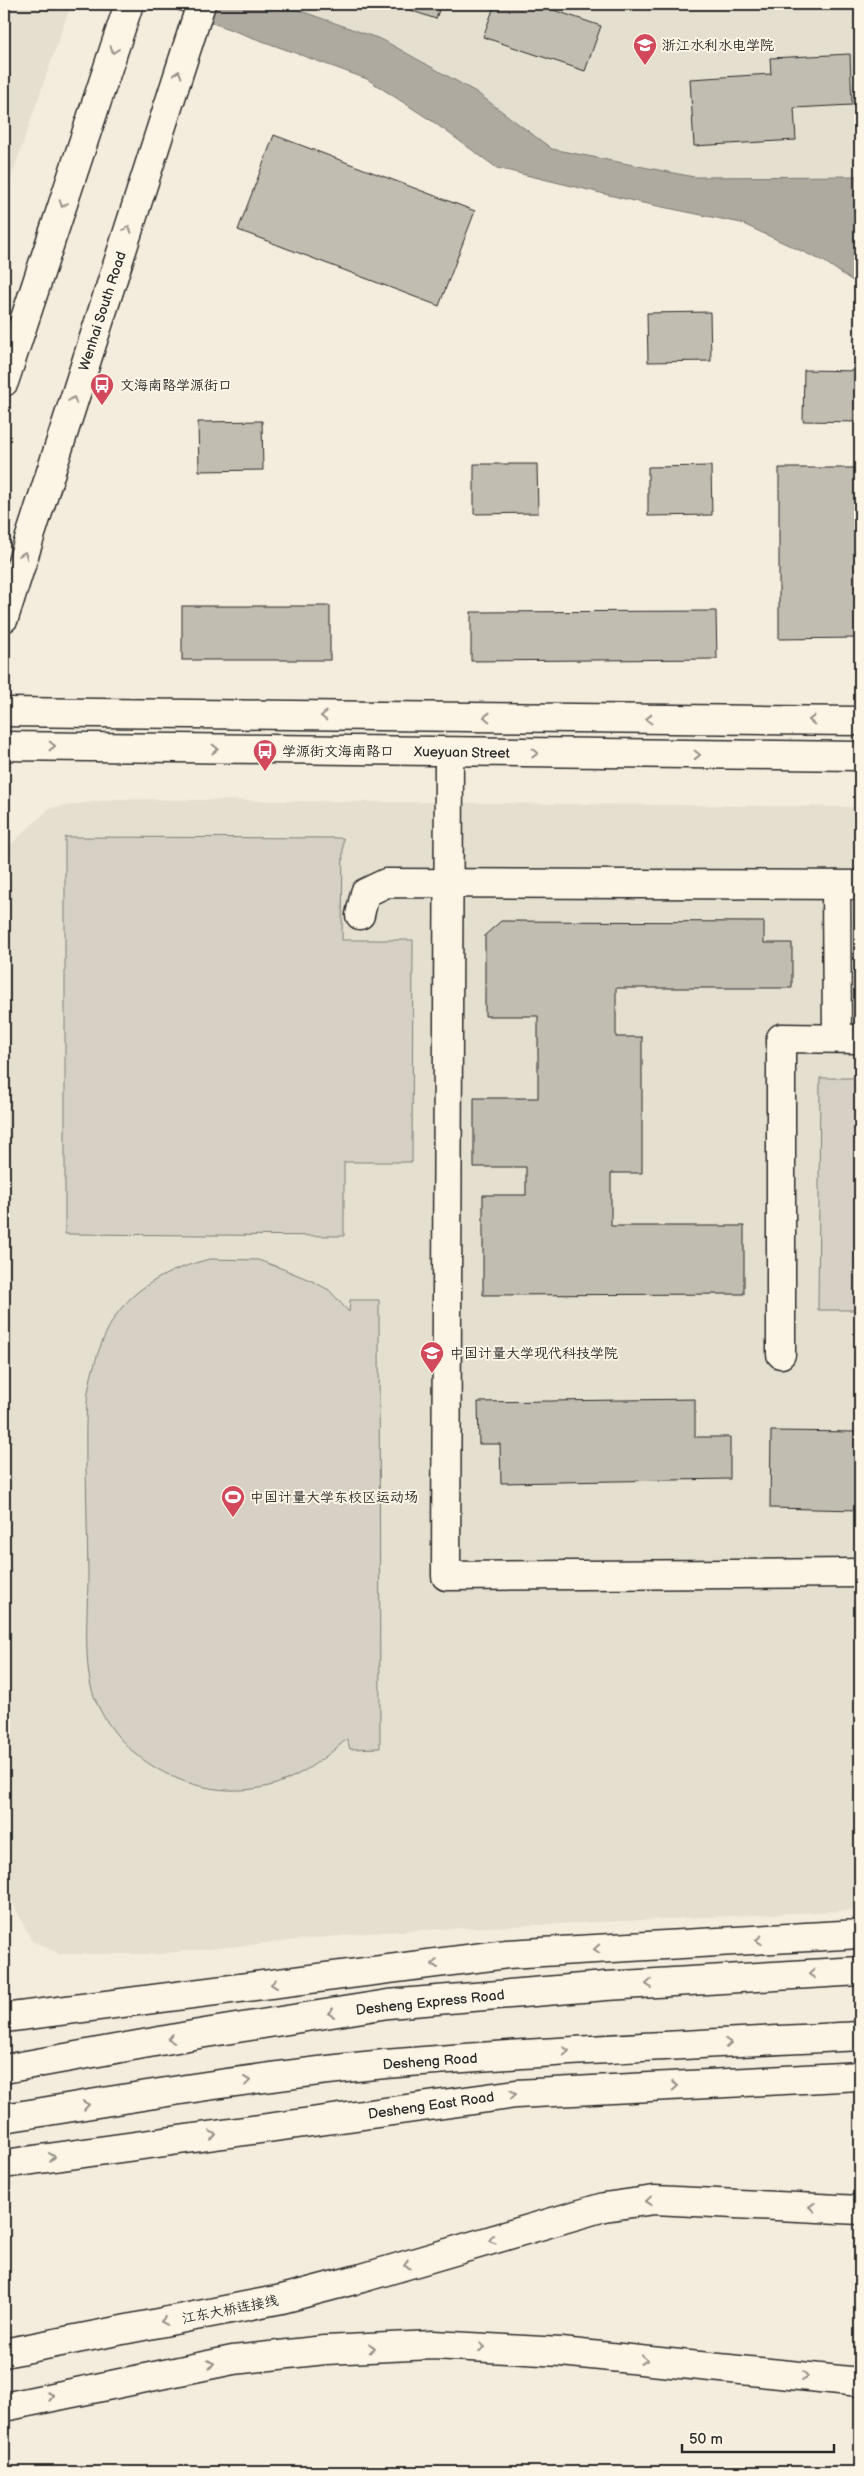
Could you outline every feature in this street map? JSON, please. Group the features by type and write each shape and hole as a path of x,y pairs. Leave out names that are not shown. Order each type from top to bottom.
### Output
{"main road":[{"path":"4,382 129,4"},
{"name":"Wenhai South Road","path":"4,618 198,12"},
{"path":"4,712 860,721"},
{"name":"Xueyuan Street","path":"4,746 860,756"},
{"path":"449,752 446,1576 860,1573"},
{"path":"360,915 365,893 386,883 848,885 849,1039 781,1038 781,1354"},
{"path":"4,2018 507,1954 860,1934"},
{"name":"Desheng Express Road","path":"4,2069 199,2034 388,2004 606,1986 860,1970"},
{"name":"Desheng Road","path":"4,2118 212,2085 384,2064 588,2050 860,2036"},
{"name":"Desheng East Road","path":"4,2164 516,2094 860,2076"},
{"name":"江东大桥连接线","path":"4,2353 282,2299 362,2278 604,2207 654,2200 860,2210"},
{"path":"4,2408 233,2360 325,2350 433,2345 561,2352 860,2382"}],"shaded area":[{"path":"4,4 71,4 4,198"},
{"path":"160,4 281,4 383,40 476,92 552,149 694,177 860,176 860,286 825,262 741,223 638,202 497,168 432,121 367,79"},
{"name":"浙江水利水电学院","path":"281,4 860,4 860,176 694,177 552,149 476,92 383,40"},
{"name":"中国计量大学现代科技学院","path":"116,799 860,807 860,1910 380,1932 157,1954 60,1954 32,1941 4,1886 4,863 9,846 50,808"},
{"path":"65,837 343,838 342,940 413,940 412,1162 344,1162 344,1236 65,1234"},
{"path":"820,1078 860,1078 860,1310 818,1310"},
{"name":"中国计量大学东校区运动场","path":"210,1259 258,1260 278,1267 329,1290 349,1312 350,1300 379,1300 380,1748 350,1749 347,1739 322,1759 296,1776 276,1784 249,1789 222,1790 195,1785 169,1775 146,1762 125,1744 108,1723 95,1699 88,1671 86,1421 88,1392 96,1358 105,1334 117,1313 127,1301 152,1282 165,1275 180,1268"}],"building":[{"path":"392,4 441,4 436,19"},
{"path":"495,4 536,4 601,26 585,71 483,37"},
{"path":"850,54 852,105 794,108 796,140 694,146 690,79 771,74 770,58"},
{"path":"274,135 475,211 439,306 238,230"},
{"path":"710,312 711,361 648,362 647,313"},
{"path":"804,370 860,371 860,422 803,421"},
{"path":"262,421 263,470 199,471 198,422"},
{"path":"474,464 537,464 538,513 474,514"},
{"path":"711,466 712,515 648,516 648,467"},
{"path":"779,468 860,468 860,638 779,639"},
{"path":"182,606 330,606 330,660 182,660"},
{"path":"716,611 717,659 471,661 471,612"},
{"path":"501,921 764,922 764,943 792,943 792,988 616,988 616,1037 642,1037 642,1173 611,1173 611,1226 744,1226 744,1294 483,1295 483,1195 526,1195 526,1167 474,1167 474,1098 538,1098 538,1016 485,1016 485,935"},
{"path":"695,1399 695,1437 730,1437 730,1479 501,1483 500,1444 479,1444 478,1402"},
{"path":"771,1431 860,1432 860,1510 770,1508"}],"place":[{"name":"浙江水利水电学院","path":"645,66"},
{"name":"文海南路学源街口","path":"102,406"},
{"name":"学源街文海南路口","path":"265,772"},
{"name":"中国计量大学现代科技学院","path":"432,1374"},
{"name":"中国计量大学东校区运动场","path":"233,1518"}]}
